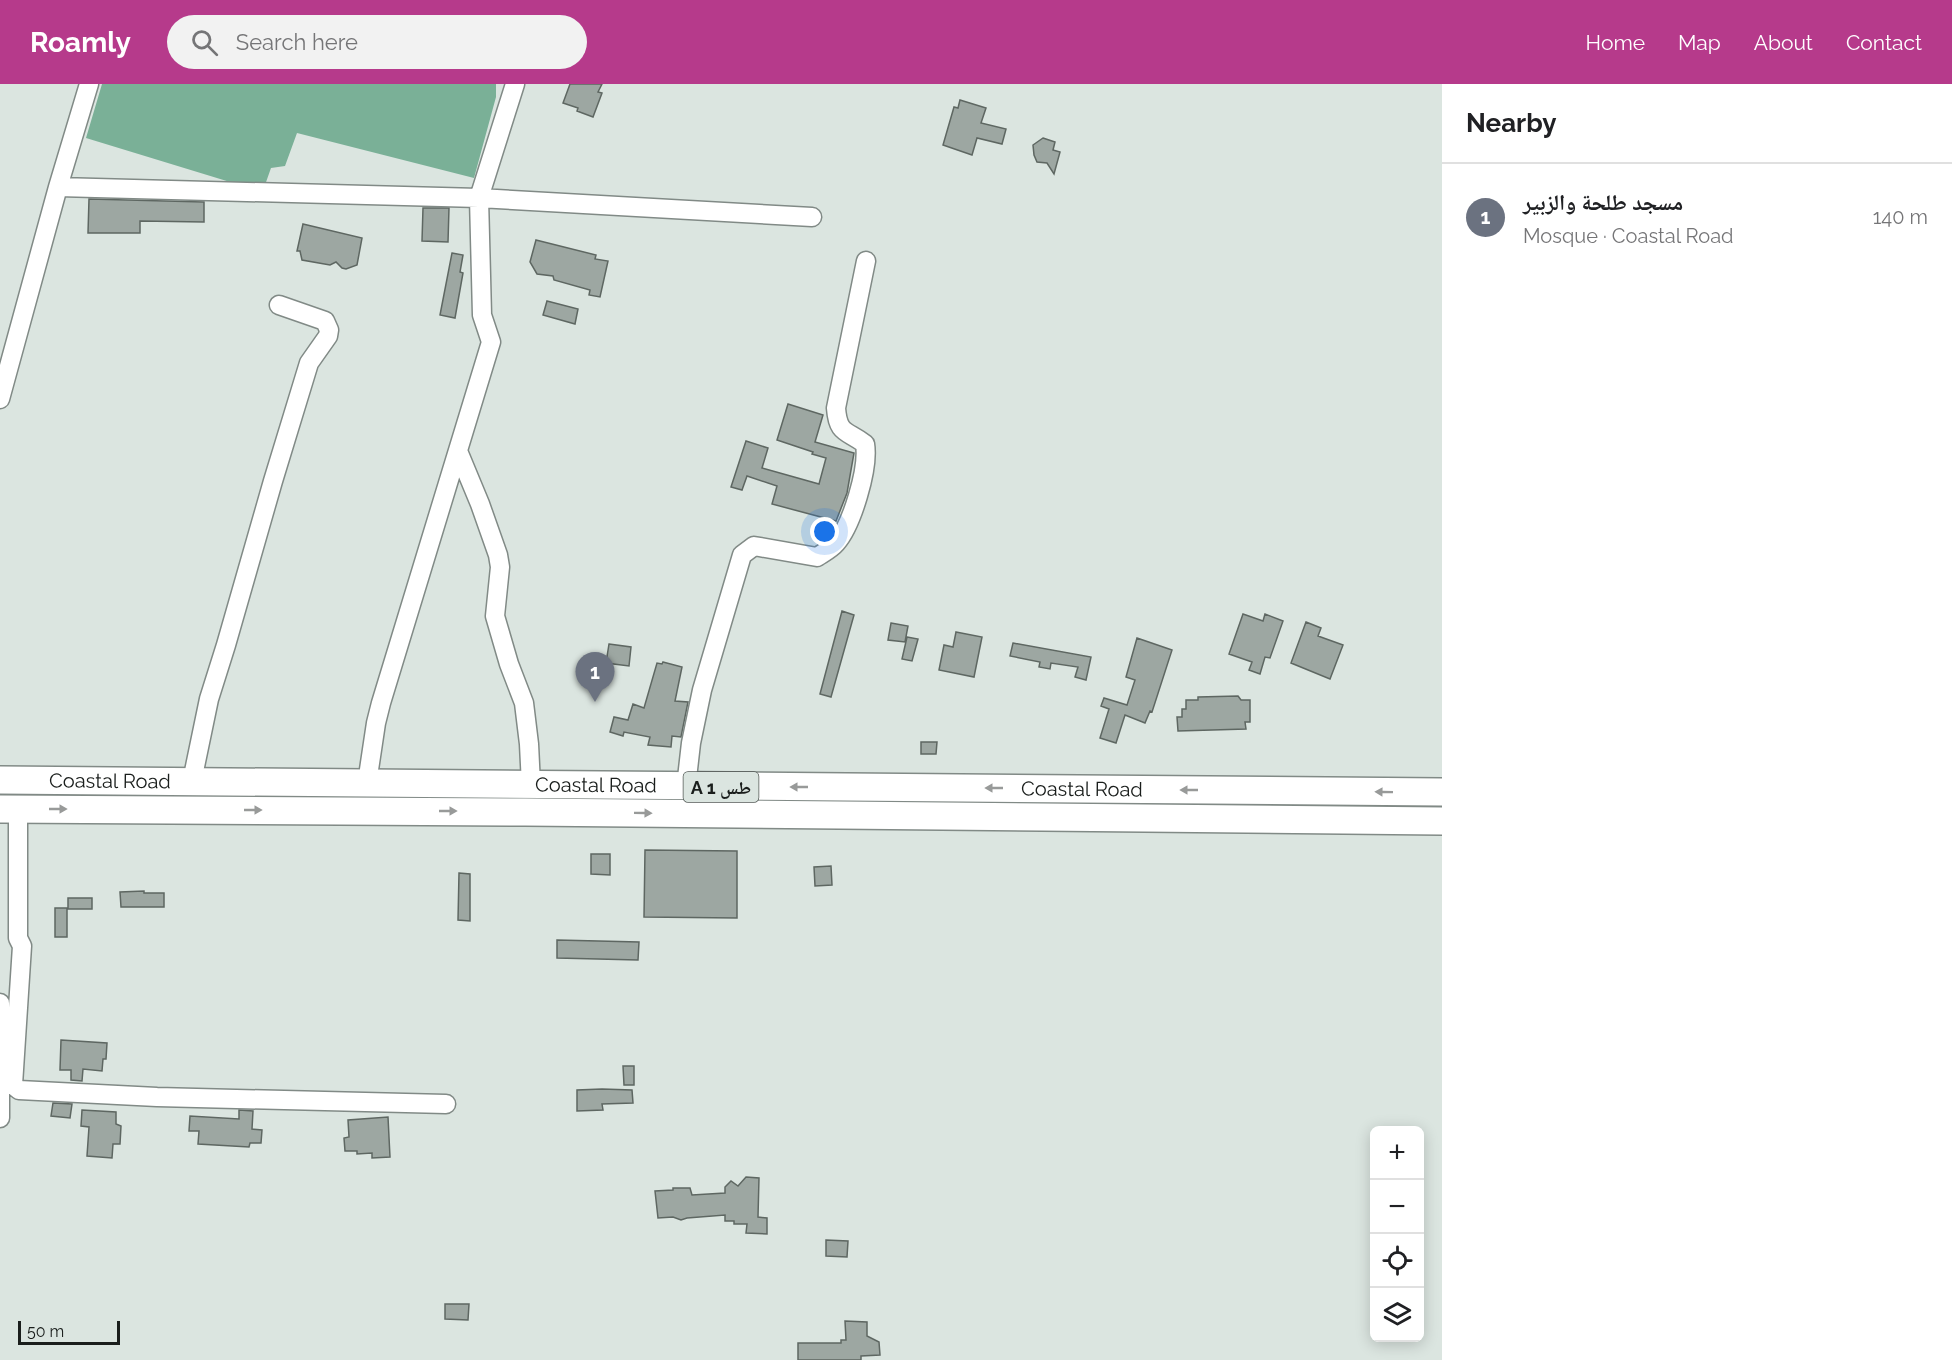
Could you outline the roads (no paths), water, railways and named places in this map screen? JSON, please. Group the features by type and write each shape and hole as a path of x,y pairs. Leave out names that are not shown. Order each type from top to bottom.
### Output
{"highway":[{"name":"Coastal Road","path":"0,780 1442,792"},
{"name":"Coastal Road","path":"9,809 1442,821"}],"street":[{"path":"0,399 58,187 89,84"},
{"path":"367,783 381,703 491,342 482,315 478,198 515,84"},
{"path":"58,187 478,198 812,217"},
{"path":"686,787 691,743 702,690 742,555 754,546 817,557 835,545 846,528 854,507 867,454 866,444 845,432 837,422 836,408 866,261"},
{"path":"192,782 209,699 273,481 309,363 328,336 329,330 325,321 279,305"},
{"path":"458,451 498,555 500,567 495,616 509,664 524,703 531,785"},
{"path":"9,809 18,938 22,946 13,1085 16,1088 157,1097 446,1104"},
{"path":"0,1003 0,1118"}],"place":[{"name":"مسجد طلحة والزبير","path":"595,702"}]}
